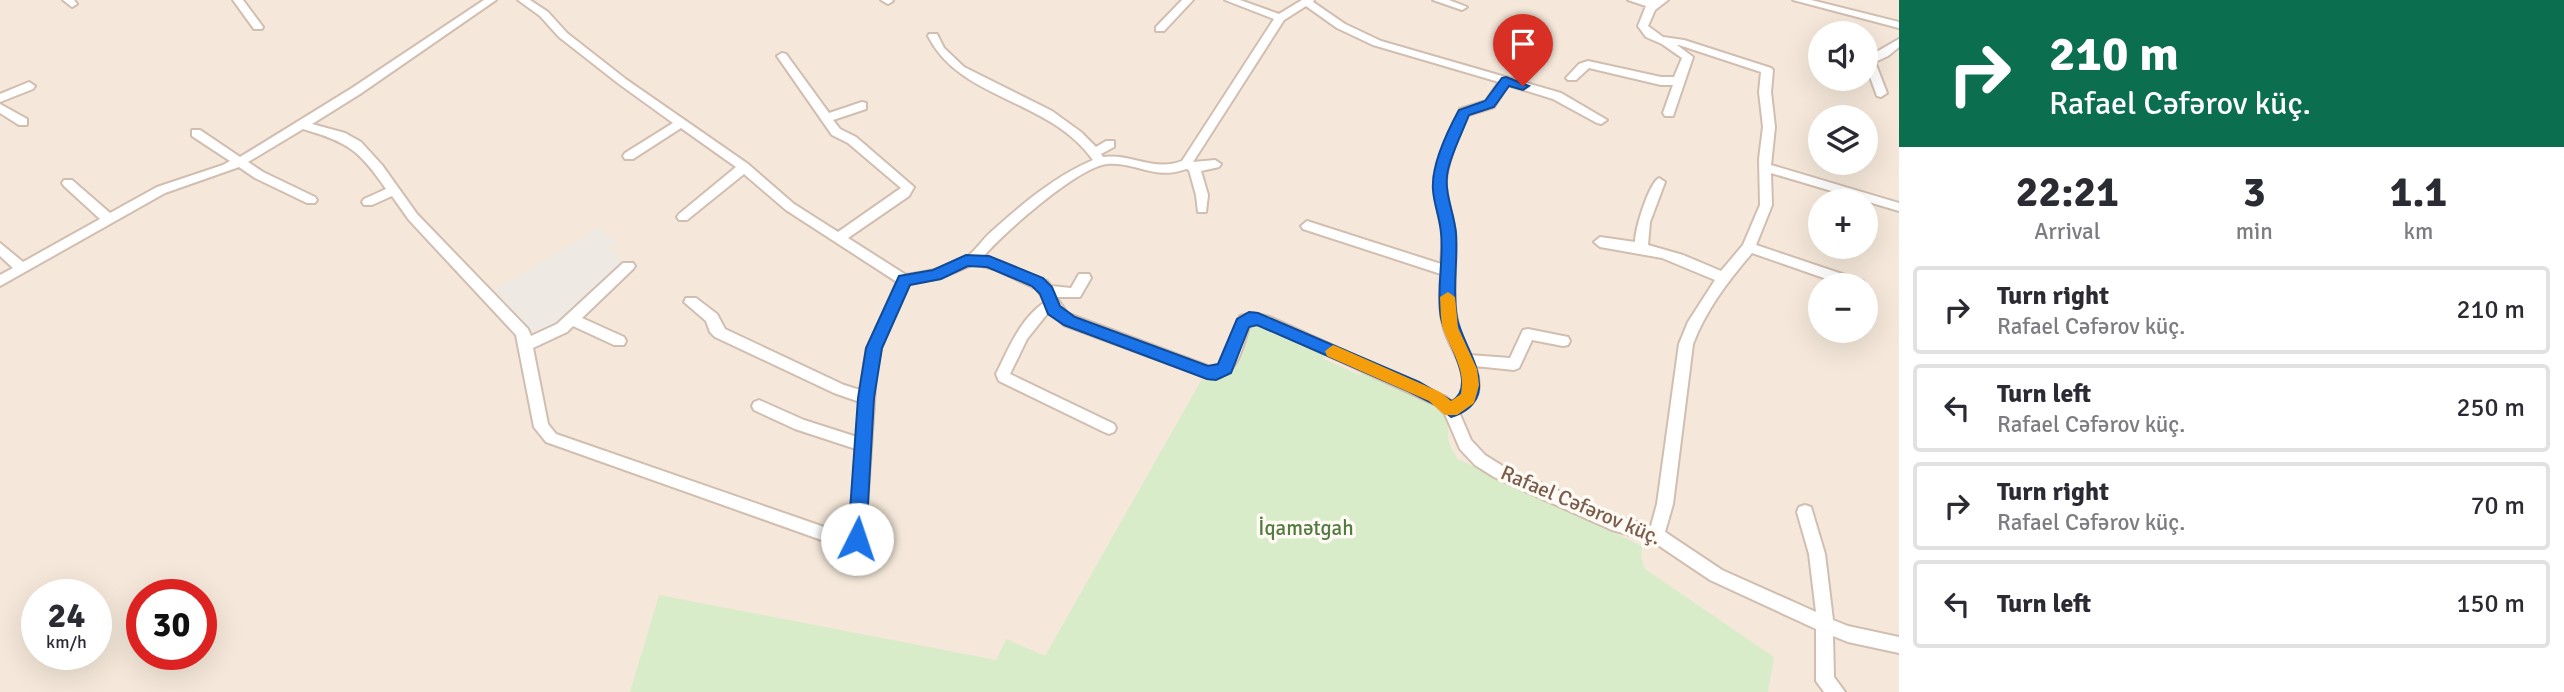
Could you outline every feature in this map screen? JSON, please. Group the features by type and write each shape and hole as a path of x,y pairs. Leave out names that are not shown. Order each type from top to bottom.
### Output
{"street":[{"path":"237,0 258,27"},
{"path":"0,281 170,186 239,163 303,125 491,0"},
{"path":"523,0 544,14 563,35 613,74 744,167 790,207 904,280 936,275 974,259 989,240 1097,157 1110,144"},
{"path":"1160,29 1188,0"},
{"path":"1230,0 1280,18"},
{"path":"1438,0 1462,7"},
{"path":"1633,0 1658,2"},
{"path":"1798,0 1899,25"},
{"path":"1190,166 1280,18 1292,8 1308,1 1341,26 1377,43 1557,96 1601,120"},
{"path":"1658,2 1647,13 1644,28 1688,57 1669,113"},
{"path":"933,36 940,52 964,71 1051,116 1097,157 1152,169 1215,164"},
{"path":"1656,535 1665,504 1686,344 1693,327 1723,278 1749,247 1766,205 1765,167 1769,127 1765,92 1767,70 1680,42 1667,43"},
{"path":"1881,93 1869,61 1884,54 1899,42"},
{"path":"782,56 836,132 852,140 908,187 905,193 837,239"},
{"path":"1572,78 1588,64 1661,82 1671,83 1681,79"},
{"path":"974,259 989,261 1030,279 1049,298 1059,315 1077,325 1211,373 1221,372 1228,364 1243,323 1249,318 1258,319 1413,386 1441,401 1451,410 1465,402 1471,392 1465,360 1451,328 1447,271 1449,233 1440,190 1442,165 1461,116 1470,109 1490,104 1506,80"},
{"path":"0,98 29,86"},
{"path":"826,117 862,106"},
{"path":"0,107 23,122"},
{"path":"629,156 682,122"},
{"path":"303,125 350,140 378,168 414,217 523,333 541,427 551,438 830,536 857,539 866,398 874,348 904,280"},
{"path":"196,133 239,163 311,200"},
{"path":"1190,166 1202,195 1202,209"},
{"path":"683,217 744,167"},
{"path":"1765,167 1899,207"},
{"path":"1642,246 1642,229 1656,198 1659,182"},
{"path":"68,183 110,220"},
{"path":"368,202 394,190"},
{"path":"1307,226 1447,271"},
{"path":"1600,242 1642,246 1685,259 1723,278"},
{"path":"1749,247 1824,273"},
{"path":"0,248 22,268"},
{"path":"527,344 551,335 572,319 628,266"},
{"path":"1084,278 1075,293 1049,298 1026,329 1003,374 1004,377 1110,428"},
{"path":"691,302 708,313 720,333 839,389 866,398"},
{"path":"572,319 619,341"},
{"path":"1465,360 1514,364 1528,334 1563,341"},
{"path":"759,406 800,425 863,445"},
{"name":"Rafael Cəfərov küç.","path":"1451,410 1461,438 1471,451 1489,466 1618,525 1656,535 1716,575 1825,625 1848,634 1899,645"},
{"path":"1805,512 1819,555 1825,625 1825,681 1836,692"}],"shaded area":[{"path":"0,0 1899,0 1899,692 0,692"},
{"path":"599,228 616,242 608,249 623,260 618,265 619,270 552,331 530,334 489,293"}],"green space":[{"name":"İqamətgah","path":"1254,322 1322,352 1324,359 1359,375 1366,371 1434,403 1446,418 1449,443 1458,459 1642,546 1641,558 1645,569 1774,657 1768,692 630,692 659,595 996,660 1006,639 1045,656 1202,379 1212,381 1226,377 1249,323"}],"slow traffic":[{"path":"1333,351 1434,397 1451,410 1469,398 1471,385 1469,369 1451,328 1448,297"}],"route":[{"path":"857,539 866,398 874,348 904,280 936,275 966,260 989,261 1037,282 1047,291 1054,310 1069,321 1207,373 1225,369 1240,327 1249,318 1258,319 1413,386 1446,404 1451,410 1465,402 1469,398 1471,385 1469,369 1454,337 1449,317 1449,233 1440,190 1440,171 1461,116 1470,109 1490,104 1506,80 1523,86"}]}
